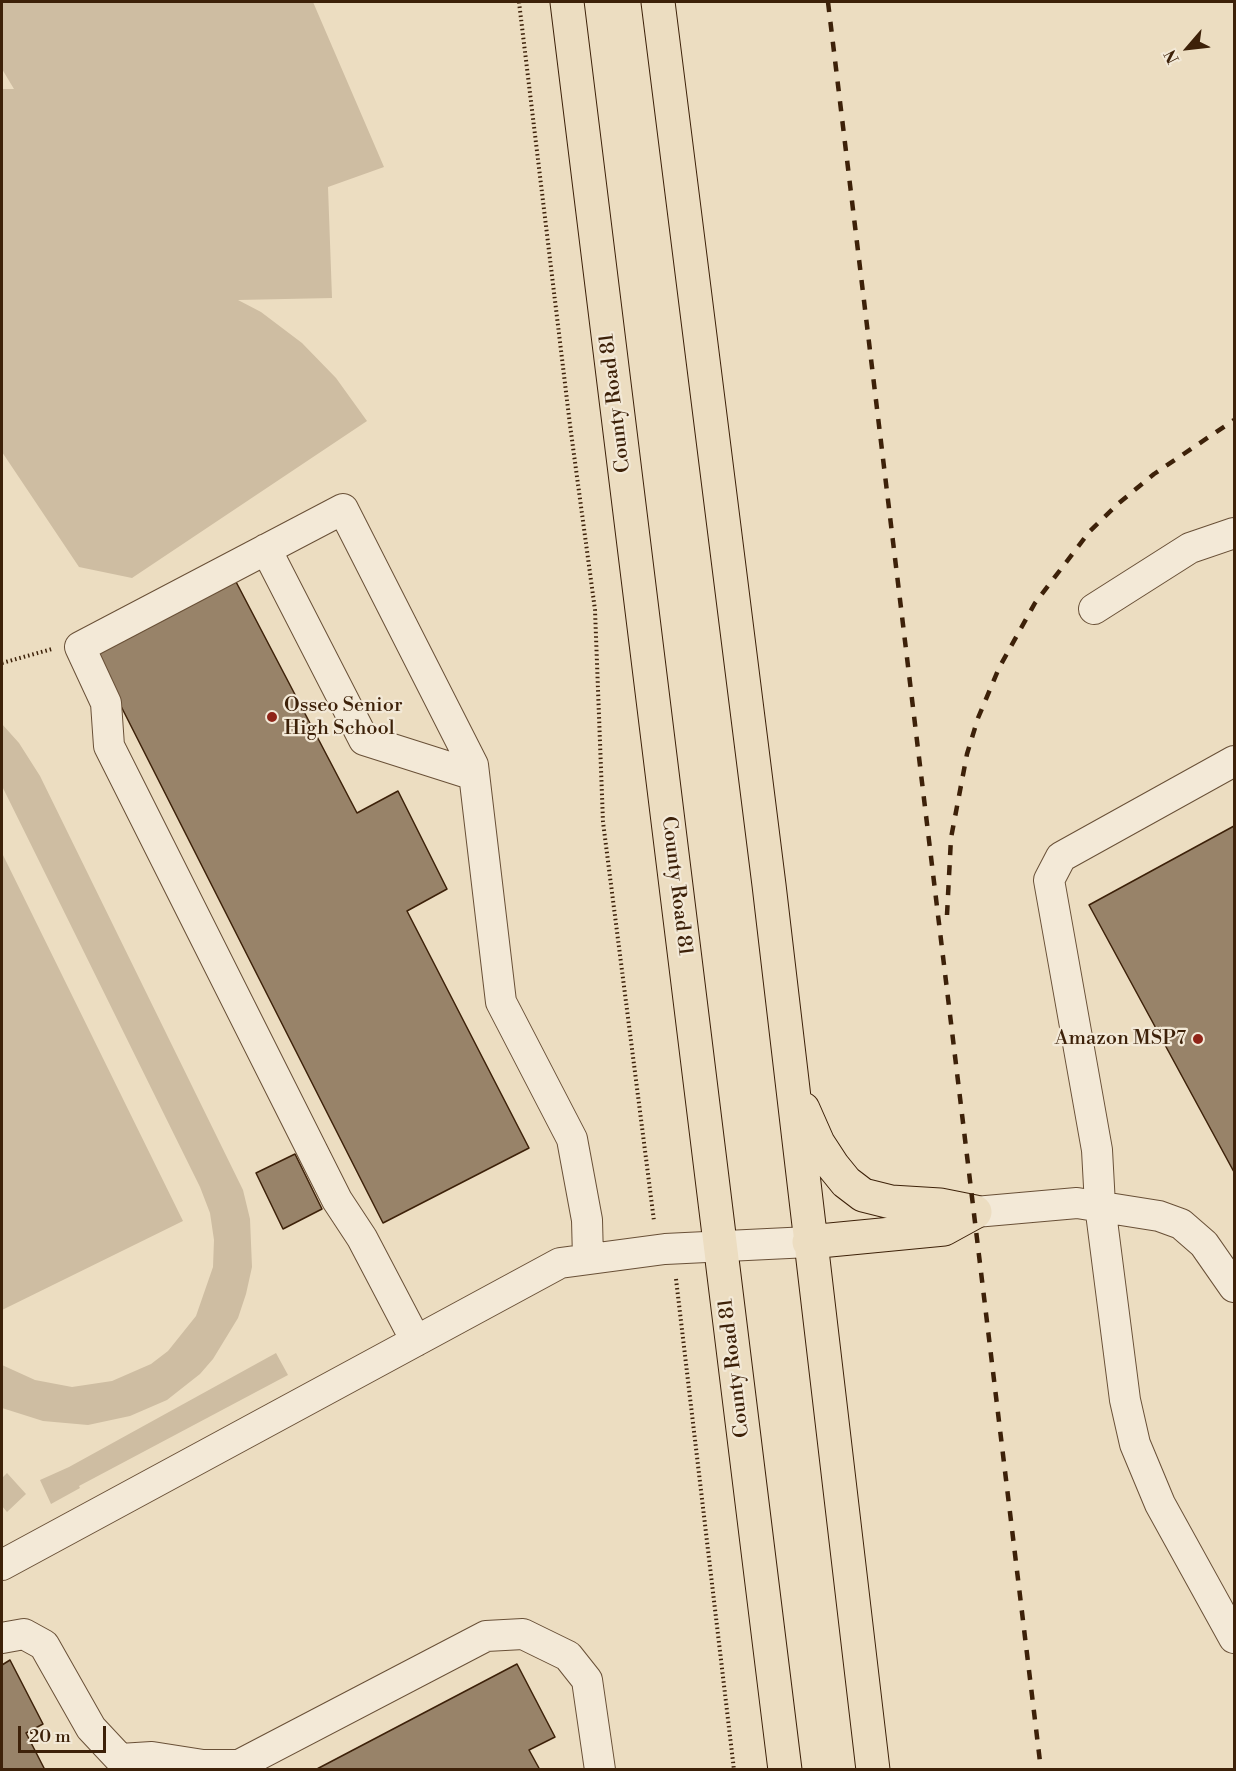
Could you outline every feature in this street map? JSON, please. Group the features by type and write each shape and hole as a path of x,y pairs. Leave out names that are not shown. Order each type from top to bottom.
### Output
{"highway":[{"name":"County Road 81","path":"567,2 785,1770"},
{"path":"658,2 791,1076 873,1770"},
{"path":"791,1076 818,1143 846,1182 863,1195 891,1202 940,1205 975,1212"},
{"path":"809,1242 944,1229 975,1212"}],"street":[{"path":"416,1341 362,1238 337,1200 110,746 106,703 80,647 343,509 473,765 501,1002 572,1139 587,1220 588,1258"},
{"path":"1094,609 1190,548 1234,533"},
{"path":"266,549 363,740 474,775"},
{"path":"1234,761 1061,857 1049,880 1097,1150 1100,1205 1125,1400 1136,1444 1160,1504 1234,1638"},
{"path":"975,1212 1077,1203 1159,1216 1181,1224 1204,1244 1234,1287"},
{"path":"2,1565 560,1263 664,1249 809,1242"},
{"path":"2,1638 24,1634 44,1645 91,1728 120,1764 152,1757 203,1765 239,1765 486,1636 523,1634 568,1656 587,1680 600,1770"}],"path":[{"path":"519,2 570,425 595,610 603,822 654,1222 678,1284 734,1770"},
{"path":"2,663 42,651 80,647"}],"shaded area":[{"path":"2,2 313,2 384,167 328,187 332,298 238,300 261,312 302,343 336,378 367,421 132,578 79,567 2,452 2,89 14,89 2,69"},
{"path":"2,724 19,743 40,776 243,1190 250,1219 252,1267 246,1294 238,1318 213,1359 200,1374 167,1400 130,1416 88,1425 43,1421 2,1408 2,1365 35,1380 72,1387 112,1381 151,1364 168,1351 196,1316 213,1267 214,1240 210,1213 200,1187 2,786"},
{"path":"2,853 183,1221 2,1310"},
{"path":"276,1353 288,1375 79,1486 80,1488 51,1504 40,1480 69,1467"},
{"path":"7,1473 26,1494 7,1512 2,1506 2,1478"}],"building":[{"path":"234,578 357,813 398,791 447,889 407,911 529,1148 383,1223 93,651"},
{"name":"Amazon MSP7","path":"1234,826 1234,1172 1089,905"},
{"path":"295,1154 322,1209 283,1229 256,1173"},
{"path":"10,1660 43,1724 26,1733 45,1770 2,1770 2,1665"},
{"path":"517,1664 555,1737 529,1750 540,1770 315,1770"}],"railway":[{"path":"828,2 1041,1770"},
{"path":"947,915 951,838 967,754 978,718 999,668 1035,603 1090,531 1119,503 1154,474 1234,420"}],"place":[{"name":"Osseo Senior High School","path":"272,717"},
{"name":"Amazon MSP7","path":"1198,1039"}]}
